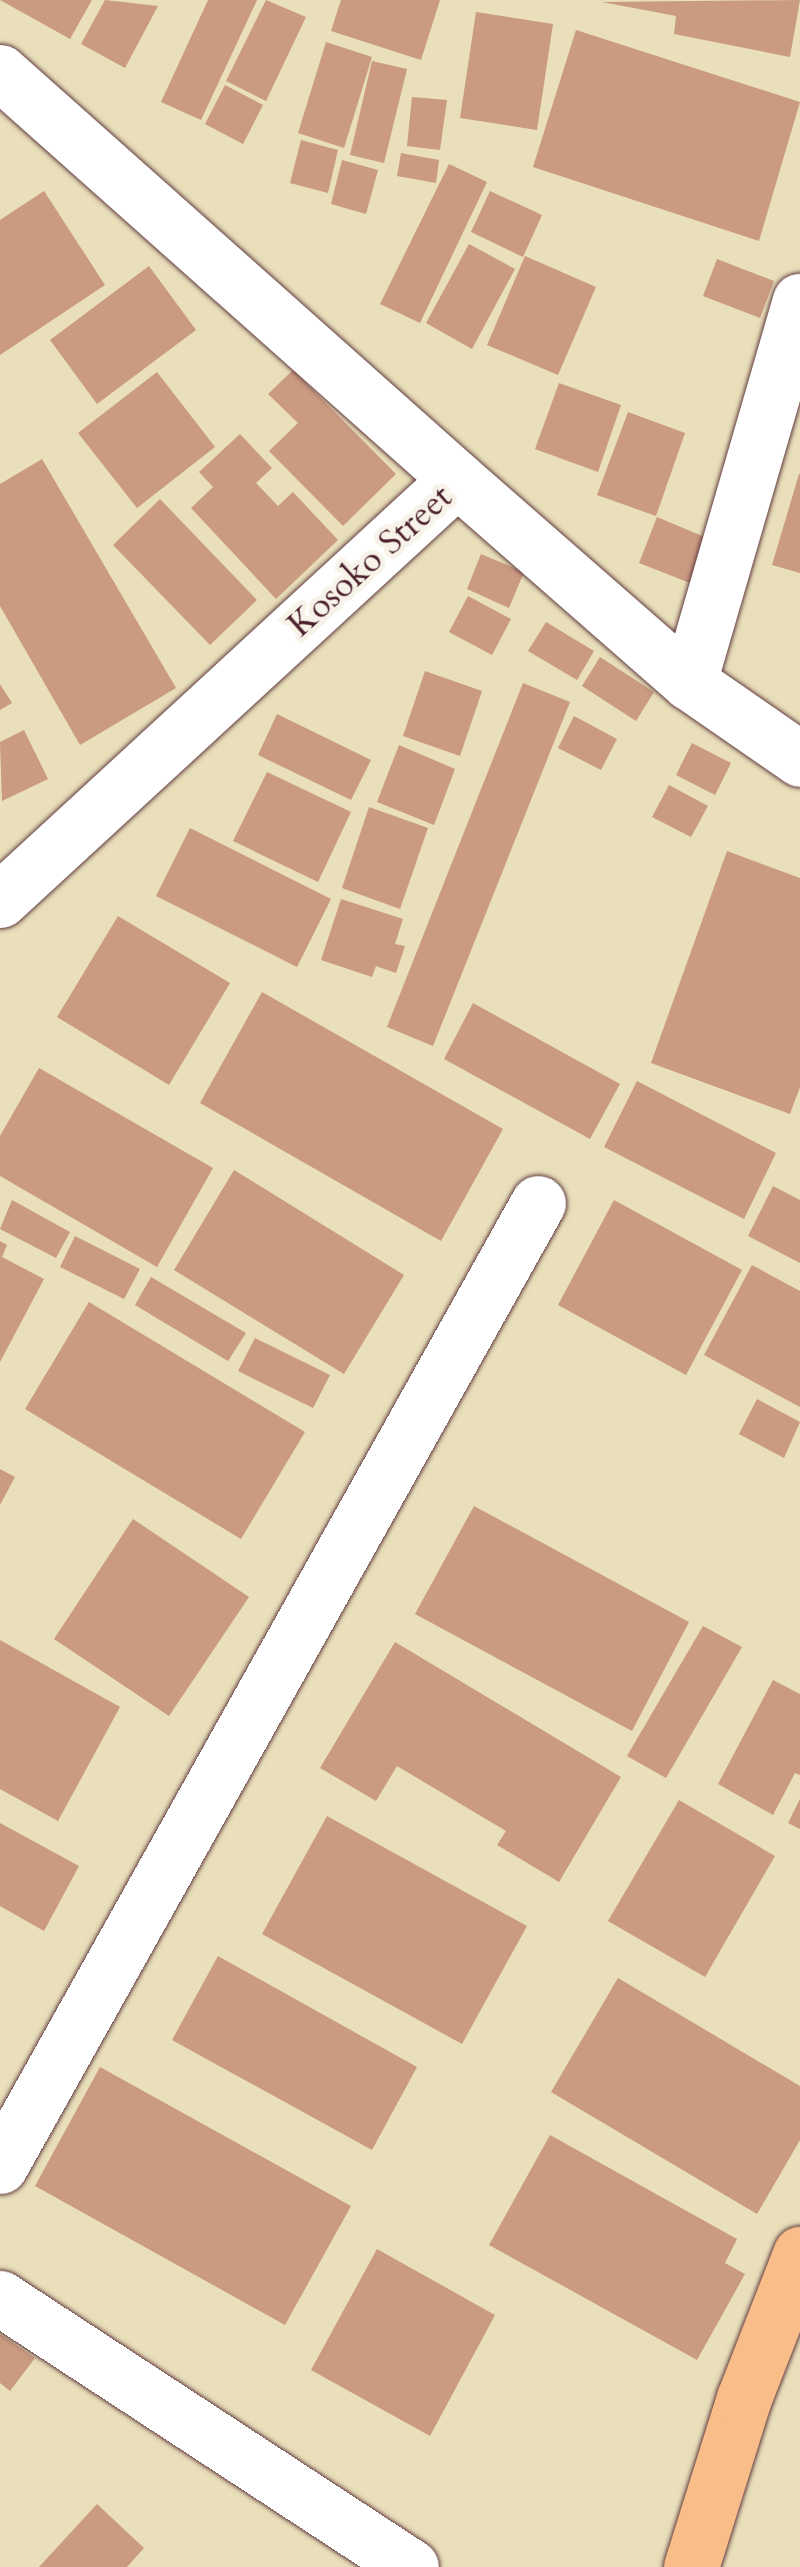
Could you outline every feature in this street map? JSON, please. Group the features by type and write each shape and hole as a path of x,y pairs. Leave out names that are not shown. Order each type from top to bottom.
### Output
{"main road":[{"path":"691,2567 744,2398 800,2254"}],"street":[{"path":"0,72 458,479"},
{"path":"690,682 800,301"},
{"name":"Kosoko Street","path":"0,900 458,479 690,682 800,759"},
{"path":"0,2166 538,1203"},
{"path":"0,2298 411,2567"}],"building":[{"path":"0,0 92,0 70,39"},
{"path":"105,0 158,6 125,68 81,44"},
{"path":"208,0 257,0 201,120 161,102"},
{"path":"266,0 306,17 266,101 226,81"},
{"path":"341,0 440,0 421,60 331,31"},
{"path":"800,0 790,57 674,34 676,16 602,2"},
{"path":"476,12 553,24 537,130 460,118"},
{"path":"576,30 800,102 759,241 533,167"},
{"path":"326,42 372,57 344,148 298,133"},
{"path":"372,61 407,69 384,163 350,155"},
{"path":"225,85 263,105 243,144 205,124"},
{"path":"412,97 447,100 440,150 407,146"},
{"path":"301,140 338,150 328,193 290,183"},
{"path":"401,153 439,160 436,183 397,176"},
{"path":"342,160 378,170 366,214 331,204"},
{"path":"449,164 487,182 420,323 380,304"},
{"path":"44,191 105,285 0,355 0,220"},
{"path":"490,191 542,215 523,257 471,232"},
{"path":"469,244 515,269 472,349 426,323"},
{"path":"525,256 596,287 558,375 487,345"},
{"path":"717,259 774,281 760,318 703,296"},
{"path":"149,266 196,330 97,404 50,340"},
{"path":"293,370 396,474 343,526 269,451 298,423 268,394"},
{"path":"157,372 215,447 137,508 78,433"},
{"path":"559,383 621,405 598,472 535,449"},
{"path":"628,412 685,433 656,516 597,495"},
{"path":"240,434 272,468 256,483 278,506 293,492 338,540 276,599 191,508 213,487 199,472"},
{"path":"42,459 176,688 80,745 0,606 0,484"},
{"path":"800,474 800,573 772,565"},
{"path":"160,499 257,600 210,645 113,545"},
{"path":"657,517 707,538 690,583 639,563"},
{"path":"481,554 524,572 509,608 467,589"},
{"path":"468,596 511,619 492,655 449,632"},
{"path":"546,622 594,651 577,680 528,651"},
{"path":"600,657 654,692 636,721 582,686"},
{"path":"425,671 482,691 460,756 403,736"},
{"path":"523,683 570,702 433,1046 387,1027"},
{"path":"0,684 12,703 0,710"},
{"path":"277,714 371,760 351,800 258,755"},
{"path":"574,716 617,739 601,770 558,748"},
{"path":"24,730 48,779 2,801 0,742"},
{"path":"692,743 731,763 715,795 676,775"},
{"path":"399,745 455,769 434,825 377,802"},
{"path":"267,772 351,812 318,882 233,841"},
{"path":"669,785 708,806 691,837 652,817"},
{"path":"369,807 428,828 400,909 342,888"},
{"path":"190,828 331,899 297,967 156,896"},
{"path":"727,851 800,878 800,1087 790,1114 651,1063"},
{"path":"341,899 403,919 395,944 405,946 396,973 376,966 372,977 321,960"},
{"path":"118,916 230,983 169,1085 57,1017"},
{"path":"262,992 503,1129 441,1241 200,1103"},
{"path":"473,1003 620,1084 590,1139 444,1059"},
{"path":"39,1068 213,1168 157,1267 0,1176 0,1136"},
{"path":"637,1081 776,1153 744,1219 604,1147"},
{"path":"234,1170 404,1275 344,1374 174,1270"},
{"path":"773,1186 800,1200 800,1263 748,1236"},
{"path":"12,1200 70,1232 56,1258 0,1229"},
{"path":"614,1200 742,1270 686,1375 558,1305"},
{"path":"75,1236 140,1269 124,1299 60,1267"},
{"path":"0,1241 7,1245 2,1257 44,1279 0,1362"},
{"path":"752,1265 800,1291 800,1407 704,1355"},
{"path":"151,1277 246,1333 228,1361 135,1305"},
{"path":"89,1302 305,1432 241,1539 25,1409"},
{"path":"255,1338 330,1375 313,1408 238,1371"},
{"path":"757,1399 800,1422 784,1458 739,1434"},
{"path":"0,1469 15,1477 0,1505"},
{"path":"474,1506 689,1622 632,1731 415,1614"},
{"path":"133,1519 249,1597 169,1716 54,1639"},
{"path":"703,1626 742,1647 666,1778 627,1756"},
{"path":"0,1640 120,1707 58,1821 0,1789"},
{"path":"395,1642 621,1777 559,1882 497,1845 506,1831 397,1766 376,1801 320,1768"},
{"path":"773,1680 800,1694 800,1775 795,1773 773,1815 718,1784"},
{"path":"800,1799 800,1829 788,1823"},
{"path":"679,1800 775,1856 705,1977 608,1921"},
{"path":"327,1816 527,1926 462,2044 262,1934"},
{"path":"0,1823 79,1866 44,1931 0,1906"},
{"path":"218,1956 417,2067 372,2150 172,2040"},
{"path":"618,1978 800,2086 800,2140 757,2214 551,2092"},
{"path":"100,2067 351,2206 285,2325 35,2186"},
{"path":"550,2135 737,2239 725,2263 745,2274 697,2360 489,2245"},
{"path":"377,2249 495,2315 430,2436 311,2370"},
{"path":"0,2334 35,2358 10,2391 0,2383"},
{"path":"97,2504 144,2548 127,2567 39,2567"}]}
